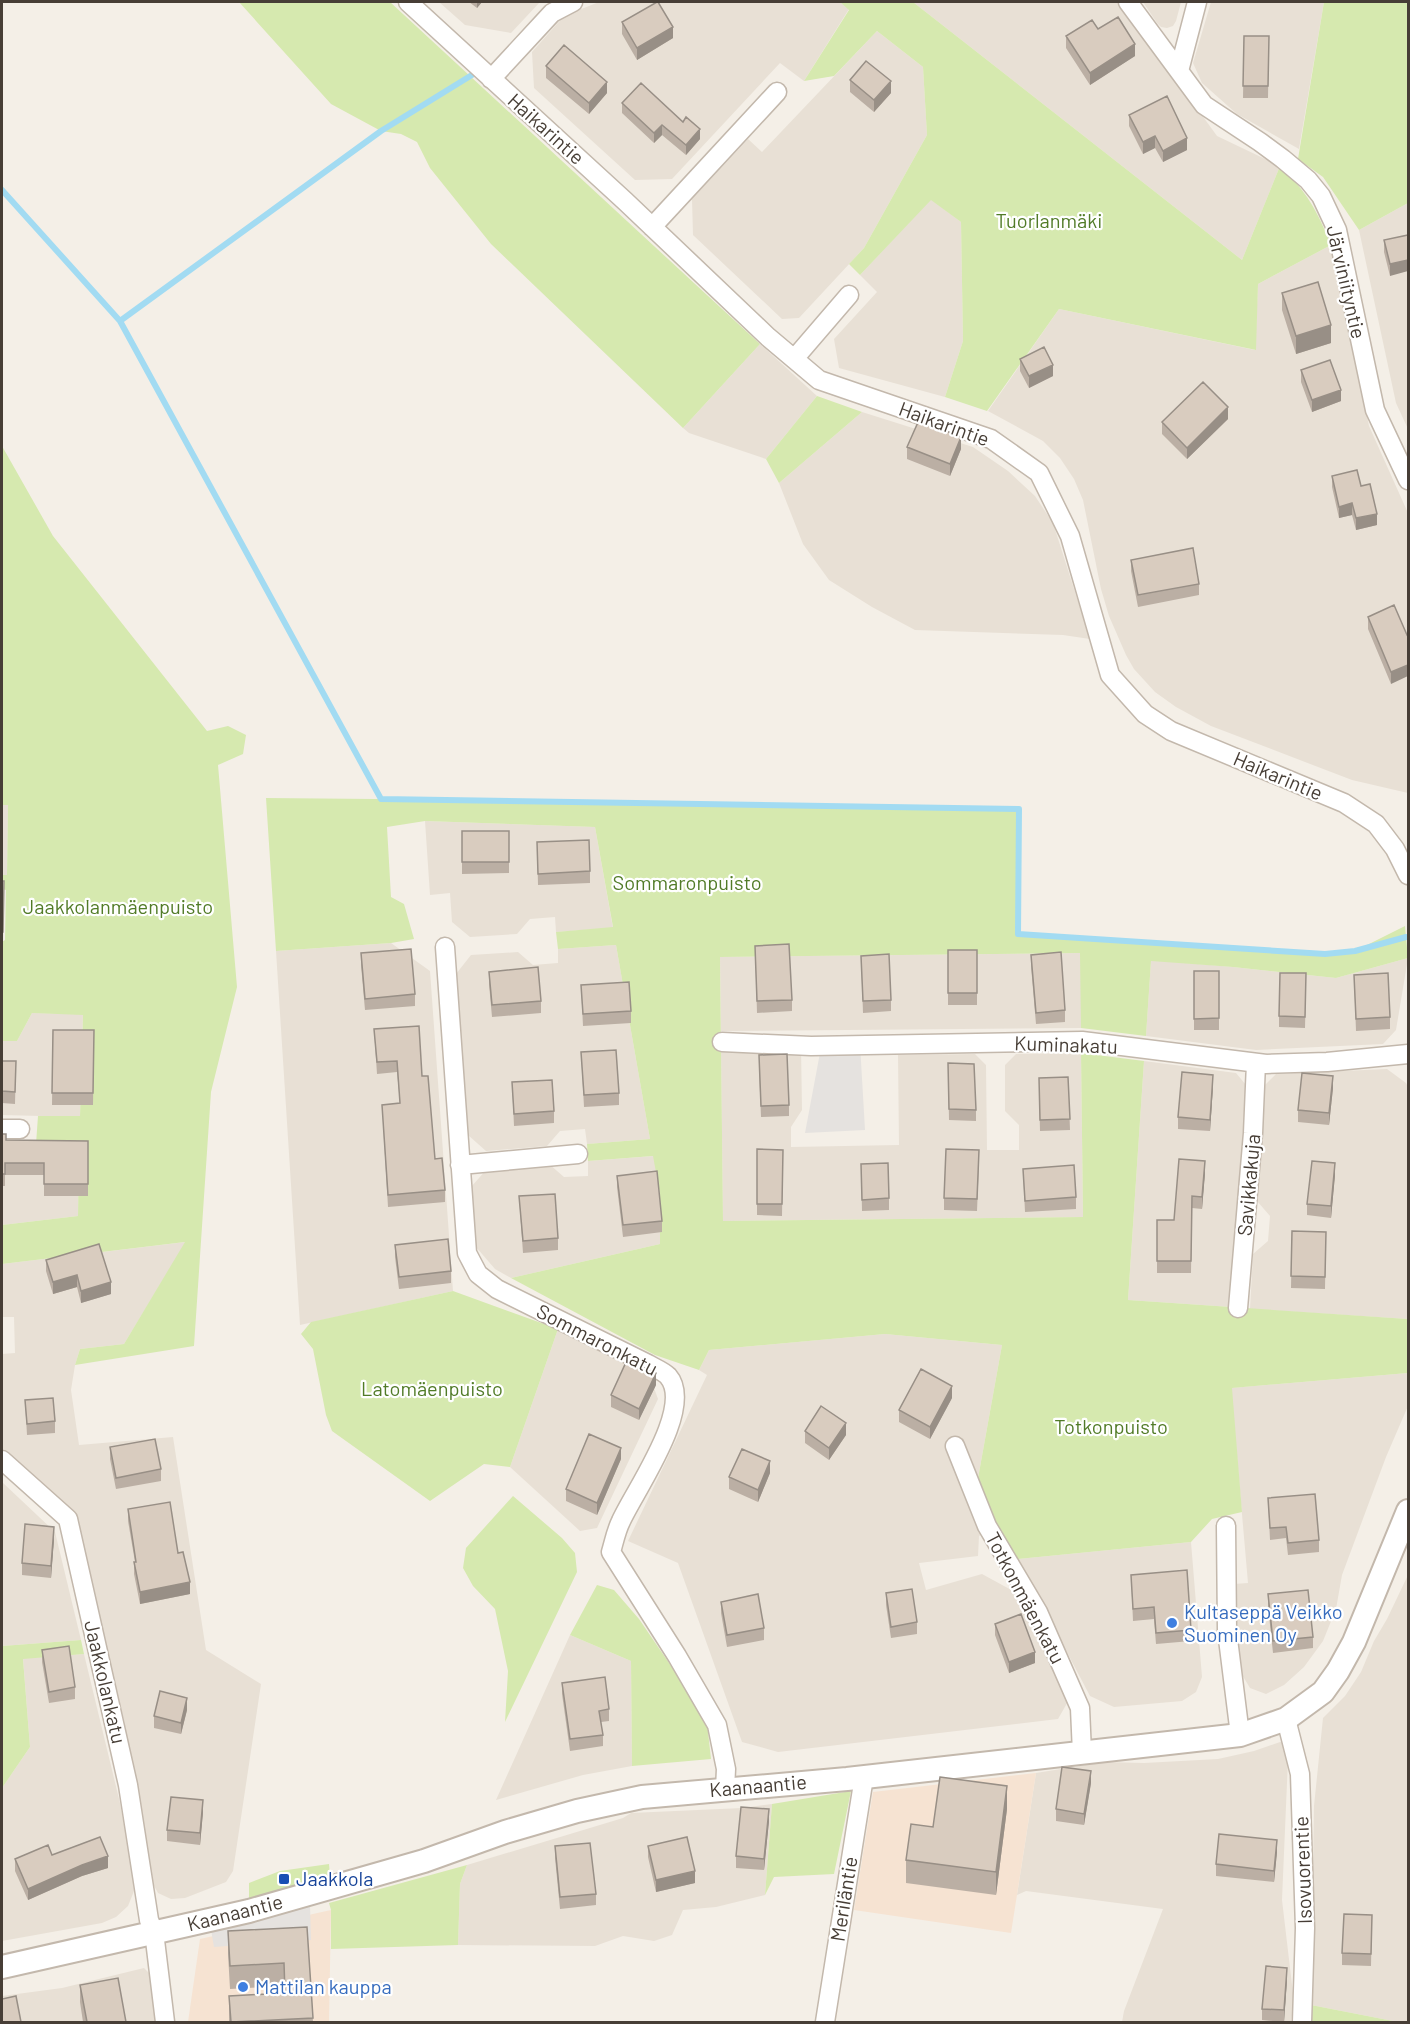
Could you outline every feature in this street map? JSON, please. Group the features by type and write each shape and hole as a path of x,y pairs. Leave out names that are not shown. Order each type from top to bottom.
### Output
{"street":[{"name":"Haikarintie","path":"408,2 652,227 768,338 819,380 991,439 1039,473 1070,536 1110,675 1144,714 1171,731 1344,803 1376,824 1395,849 1408,875"},
{"path":"491,80 552,13 573,2"},
{"name":"Järviniityntie","path":"1128,2 1204,105 1275,154 1308,180 1321,196 1337,230 1375,410 1408,480"},
{"path":"1179,71 1197,2"},
{"path":"652,227 777,92"},
{"path":"794,359 849,295"},
{"name":"Sommaronkatu","path":"446,947 467,1253 478,1274 497,1288 648,1364 668,1376 674,1391 675,1411 667,1433 620,1522 610,1552 678,1656 717,1725 726,1769 725,1789"},
{"name":"Kuminakatu","path":"722,1042 811,1046 1082,1041 1256,1063 1327,1062 1408,1054"},
{"name":"Savikkakuja","path":"1238,1308 1253,1133 1256,1063"},
{"path":"2,1129 20,1129"},
{"path":"460,1165 578,1154"},
{"name":"Totkonmäenkatu","path":"955,1446 987,1526 1038,1612 1080,1708 1082,1753"},
{"name":"Jaakkolankatu","path":"2,1460 68,1519 128,1785 149,1920 154,1932 165,2022"},
{"name":"Kaanaantie","path":"2,1967 249,1911 424,1861 505,1832 577,1811 642,1797 864,1777 1240,1735 1286,1719 1323,1692 1354,1642 1408,1511"},
{"path":"1226,1526 1227,1631 1240,1735"},
{"name":"Isovuorentie","path":"1286,1719 1300,1773 1305,1928 1302,2022"},
{"name":"Meriläntie","path":"825,2022 864,1777"}],"shaded area":[{"path":"439,2 540,2 511,33 465,25"},
{"path":"599,2 840,2 849,9 804,81 780,63 672,179 635,180 534,88 532,52 564,16"},
{"path":"913,2 1120,2 1217,136 1280,166 1242,260"},
{"path":"1143,2 1181,2 1173,26 1161,27"},
{"path":"1211,2 1324,2 1299,149 1237,114 1202,83 1193,63"},
{"path":"877,31 923,67 927,135 864,248 799,318 782,319 693,235 692,199 748,139 762,152"},
{"path":"931,199 961,222 963,341 945,397 839,368 834,339 877,292 860,275"},
{"path":"1408,203 1408,429 1396,403 1359,230"},
{"path":"1331,245 1369,426 1408,513 1408,793 1352,780 1211,726 1176,707 1155,692 1134,669 1109,616 1101,589 1083,500 1074,479 1060,458 1043,441 988,411 1059,309 1255,350 1258,284"},
{"path":"760,344 817,396 766,459 689,433 683,428"},
{"path":"862,412 973,447 1008,471 1035,496 1053,523 1090,639 1063,635 915,630 829,580 803,544 779,483"},
{"path":"2,805 8,805 7,875 2,875"},
{"path":"425,821 595,827 613,928 556,932 555,917 530,919 517,934 470,937 452,922 450,893 430,895"},
{"path":"391,943 430,971 453,1291 300,1325 276,951"},
{"path":"616,945 650,1139 587,1144 585,1129 560,1131 547,1146 486,1151 468,1135 456,974 471,955 518,952 533,965 558,963 558,949"},
{"path":"1081,953 1081,1028 721,1031 720,957"},
{"path":"1408,958 1396,1030 1383,1044 1256,1050 1146,1036 1151,960 1336,978"},
{"path":"32,1013 83,1014 80,1117 2,1115 2,1041 17,1041"},
{"path":"822,1042 860,1044 865,1130 805,1133"},
{"path":"801,1047 802,1110 791,1127 791,1147 899,1145 898,1055 975,1054 986,1065 987,1150 1019,1150 1019,1125 1005,1111 1005,1065 1016,1054 1081,1053 1083,1217 723,1221 721,1048"},
{"path":"1144,1061 1236,1073 1246,1085 1231,1307 1128,1300"},
{"path":"1387,1069 1408,1087 1408,1319 1250,1309 1253,1254 1268,1241 1270,1216 1257,1201 1264,1086 1276,1074"},
{"path":"2,1143 79,1145 78,1216 2,1225"},
{"path":"654,1156 660,1194 660,1244 511,1278 495,1269 476,1247 471,1187 487,1169 549,1164 564,1177 588,1176 588,1161"},
{"path":"186,1242 124,1344 80,1349 71,1390 79,1445 173,1437 206,1650 261,1684 233,1871 226,1882 185,1898 171,1899 158,1893 152,1882 124,1720 79,1537 60,1506 2,1451 2,1354 15,1353 14,1317 2,1317 2,1264"},
{"path":"558,1329 649,1374 658,1399 597,1528 580,1531 510,1467"},
{"path":"885,1334 1002,1345 975,1495 992,1528 979,1536 978,1556 919,1563 926,1590 982,1574 1015,1592 1070,1698 1058,1719 778,1752 742,1742 678,1563 628,1541 707,1375 699,1370 709,1350"},
{"path":"1408,1373 1408,1406 1386,1457 1342,1575 1336,1609 1323,1641 1304,1667 1284,1685 1266,1694 1250,1688 1241,1673 1234,1584 1248,1583 1231,1388"},
{"path":"2,1482 55,1532 81,1640 2,1646"},
{"path":"1191,1542 1202,1677 1196,1692 1182,1701 1114,1707 1090,1696 1018,1559"},
{"path":"1408,1575 1408,2022 1398,2022 1311,2005 1314,1806 1323,1718 1345,1696 1361,1672 1374,1641"},
{"path":"570,1635 631,1661 632,1766 583,1775 496,1800"},
{"path":"84,1654 120,1803 134,1891 128,1906 116,1917 102,1923 2,1941 2,1788 30,1747 23,1658"},
{"path":"1289,1736 1282,1900 1294,2002 1291,2022 1122,2022 1124,2011 1163,1909 1026,1891 1017,1895 1036,1773 1105,1762 1144,1763 1218,1759 1254,1751 1283,1741"},
{"path":"1036,1773 1011,1933 854,1910 873,1792"},
{"path":"772,1804 765,1895 716,1907 683,1910 672,1935 654,1941 623,1936 595,1946 458,1945 460,1884 467,1865 623,1818 631,1813 742,1808"},
{"path":"310,1904 311,1940 214,1947 211,1930"},
{"path":"331,1910 329,2022 188,2022 200,1939"},
{"path":"144,1968 150,1974 156,2022 2,2022 2,1996 62,1988"}],"green space":[{"path":"239,2 390,2 760,344 683,428 491,244 430,168 417,142 401,134 381,131 331,104"},
{"name":"Tuorlanmäki","path":"840,2 913,2 1242,260 1280,166 1310,202 1331,245 1258,284 1256,350 1059,309 987,411 945,397 963,341 961,222 931,200 860,275 849,264 864,248 927,135 923,67 877,31 834,76 804,81 849,10"},
{"path":"1324,2 1408,2 1408,203 1359,230 1323,177 1298,159"},
{"path":"817,396 862,412 779,483 766,459"},
{"name":"Jaakkolanmäenpuisto","path":"2,446 53,536 207,731 228,726 246,735 243,754 218,765 237,987 211,1092 194,1346 75,1365 80,1349 124,1344 185,1242 2,1264 2,1225 78,1216 79,1145 36,1144 38,1116 80,1116 83,1015 32,1013 17,1041 2,1041 2,942 5,940 6,890 2,889 2,875 7,875 8,805 2,805"},
{"path":"266,798 609,801 1019,809 1019,934 1325,954 1355,951 1405,926 1408,958 1336,978 1151,961 1146,1036 1081,1028 1080,953 720,957 723,1221 1083,1217 1081,1053 1144,1061 1128,1300 1408,1319 1408,1373 1232,1388 1242,1512 1212,1519 1191,1542 1018,1559 992,1528 975,1495 1002,1345 885,1334 709,1350 699,1370 655,1355 511,1278 660,1244 660,1194 653,1156 588,1161 587,1144 650,1139 616,945 558,949 556,932 613,927 595,827 425,821 387,827 391,897 404,904 414,939 391,943 276,951"},
{"name":"Latomäenpuisto","path":"453,1291 558,1329 510,1467 484,1464 430,1501 332,1431 326,1415 313,1349 301,1334 311,1322"},
{"path":"513,1496 562,1538 575,1553 577,1572 505,1722 508,1671 495,1609 473,1586 463,1568 466,1548"},
{"path":"597,1585 614,1590 639,1619 682,1682 707,1723 711,1759 632,1766 631,1661 570,1635"},
{"path":"81,1640 84,1654 23,1659 30,1747 2,1788 2,1646"},
{"path":"851,1791 834,1874 774,1877 765,1895 772,1804"},
{"path":"329,1864 331,1888 249,1911 249,1883 280,1871"},
{"path":"467,1865 460,1884 458,1945 331,1949 329,1903"},
{"path":"1311,2005 1398,2022 1310,2022"}],"building":[{"path":"657,2 673,27 637,48 622,22"},
{"path":"1118,17 1135,44 1090,73 1066,36 1092,20 1098,29"},
{"path":"1244,36 1269,36 1268,86 1243,86"},
{"path":"564,45 607,82 589,103 546,66"},
{"path":"866,61 891,81 874,100 850,80"},
{"path":"641,83 683,122 686,117 700,129 686,145 662,125 654,133 622,103"},
{"path":"1167,96 1187,138 1163,151 1155,136 1143,142 1129,115"},
{"path":"1408,235 1408,260 1390,264 1384,240"},
{"path":"1318,282 1331,325 1296,336 1282,293"},
{"path":"1044,347 1053,365 1029,376 1020,359"},
{"path":"1330,360 1341,390 1312,400 1301,370"},
{"path":"1203,382 1228,407 1187,448 1162,422"},
{"path":"919,420 961,437 950,464 907,447"},
{"path":"1357,470 1361,486 1370,484 1377,514 1356,518 1352,503 1339,507 1332,476"},
{"path":"1193,548 1199,584 1138,595 1131,560"},
{"path":"1394,605 1408,634 1408,665 1391,672 1368,617"},
{"path":"462,831 509,831 509,862 462,862"},
{"path":"589,840 590,871 538,874 537,842"},
{"path":"2,881 4,881 3,932 2,932"},
{"path":"789,944 792,1000 757,1001 755,946"},
{"path":"411,949 415,994 365,999 361,953"},
{"path":"948,950 977,950 977,993 948,993"},
{"path":"1061,952 1065,1010 1036,1013 1031,955"},
{"path":"889,954 891,1000 863,1001 861,956"},
{"path":"538,967 541,1001 492,1005 489,972"},
{"path":"1194,971 1219,971 1219,1018 1194,1019"},
{"path":"1280,973 1306,973 1305,1017 1279,1016"},
{"path":"1388,973 1390,1017 1356,1019 1354,975"},
{"path":"629,982 631,1011 583,1014 581,985"},
{"path":"419,1026 422,1076 428,1076 435,1159 442,1158 445,1190 388,1195 382,1105 400,1103 397,1061 377,1062 374,1029"},
{"path":"53,1030 94,1030 93,1093 52,1093"},
{"path":"616,1050 619,1093 584,1095 581,1052"},
{"path":"787,1054 789,1105 761,1106 759,1055"},
{"path":"2,1061 16,1061 15,1092 2,1091"},
{"path":"948,1063 974,1064 976,1110 949,1109"},
{"path":"1182,1072 1213,1075 1210,1120 1178,1117"},
{"path":"1302,1073 1333,1076 1329,1113 1298,1110"},
{"path":"1068,1077 1070,1119 1040,1120 1039,1078"},
{"path":"552,1080 554,1111 514,1114 512,1082"},
{"path":"2,1134 6,1134 6,1140 88,1141 88,1184 44,1184 44,1163 5,1163 5,1174 2,1174"},
{"path":"757,1149 783,1150 782,1204 757,1204"},
{"path":"946,1149 979,1150 977,1199 944,1198"},
{"path":"1179,1159 1205,1161 1202,1197 1192,1196 1191,1261 1157,1261 1157,1220 1174,1220"},
{"path":"1312,1161 1335,1163 1331,1206 1307,1204"},
{"path":"888,1163 889,1198 862,1200 861,1164"},
{"path":"1074,1165 1076,1197 1025,1201 1023,1169"},
{"path":"657,1171 662,1221 623,1225 617,1176"},
{"path":"555,1194 558,1238 523,1241 519,1196"},
{"path":"1292,1231 1326,1232 1325,1277 1291,1276"},
{"path":"448,1239 451,1271 399,1277 395,1245"},
{"path":"99,1244 111,1282 81,1291 77,1275 53,1282 46,1260"},
{"path":"627,1360 656,1373 639,1409 611,1395"},
{"path":"921,1369 952,1386 930,1427 899,1410"},
{"path":"53,1398 55,1421 27,1424 25,1400"},
{"path":"821,1406 846,1423 829,1448 805,1431"},
{"path":"589,1434 621,1448 597,1503 566,1489"},
{"path":"155,1439 161,1469 116,1478 110,1447"},
{"path":"742,1449 770,1461 758,1490 729,1477"},
{"path":"1315,1494 1319,1540 1288,1543 1286,1527 1270,1528 1268,1498"},
{"path":"170,1502 178,1553 183,1552 190,1582 140,1592 128,1509"},
{"path":"25,1524 54,1527 51,1566 22,1563"},
{"path":"1187,1570 1191,1630 1156,1633 1154,1607 1133,1609 1131,1575"},
{"path":"912,1589 917,1622 891,1627 886,1593"},
{"path":"1308,1590 1313,1637 1273,1641 1268,1594"},
{"path":"758,1594 764,1628 727,1635 721,1602"},
{"path":"1021,1614 1035,1652 1009,1662 995,1624"},
{"path":"69,1646 75,1687 49,1692 42,1650"},
{"path":"605,1677 609,1709 599,1711 603,1735 570,1739 562,1683"},
{"path":"160,1691 187,1698 181,1723 154,1716"},
{"path":"1062,1767 1091,1771 1084,1814 1056,1809"},
{"path":"940,1777 1007,1786 996,1872 906,1860 911,1824 933,1827"},
{"path":"171,1797 203,1800 200,1833 167,1830"},
{"path":"741,1807 769,1809 764,1859 736,1856"},
{"path":"1219,1834 1277,1840 1274,1871 1216,1864"},
{"path":"100,1837 108,1856 28,1889 15,1859 48,1845 52,1855"},
{"path":"687,1837 695,1871 656,1880 648,1846"},
{"path":"590,1843 596,1894 560,1897 555,1846"},
{"path":"1344,1914 1372,1915 1371,1954 1342,1953"},
{"path":"307,1927 313,2018 231,2022 229,1996 285,1993 284,1963 230,1966 228,1931"},
{"path":"1266,1966 1287,1968 1284,2010 1262,2009"},
{"path":"118,1978 126,2022 87,2022 80,1985"},
{"path":"16,1996 21,2022 2,2022 2,1999"}],"waterway":[{"path":"120,321 381,131 480,70"},
{"path":"2,190 120,321 381,799 1019,809 1018,934 1325,954 1355,951 1406,937"}],"place":[{"name":"Kultaseppä Veikko Suominen Oy","path":"1172,1623"},
{"name":"Jaakkola","path":"284,1879"},
{"name":"Mattilan kauppa","path":"243,1987"}],"park label":[{"name":"Sommaronpuisto","path":"687,883"},
{"name":"Totkonpuisto","path":"1111,1427"}]}
